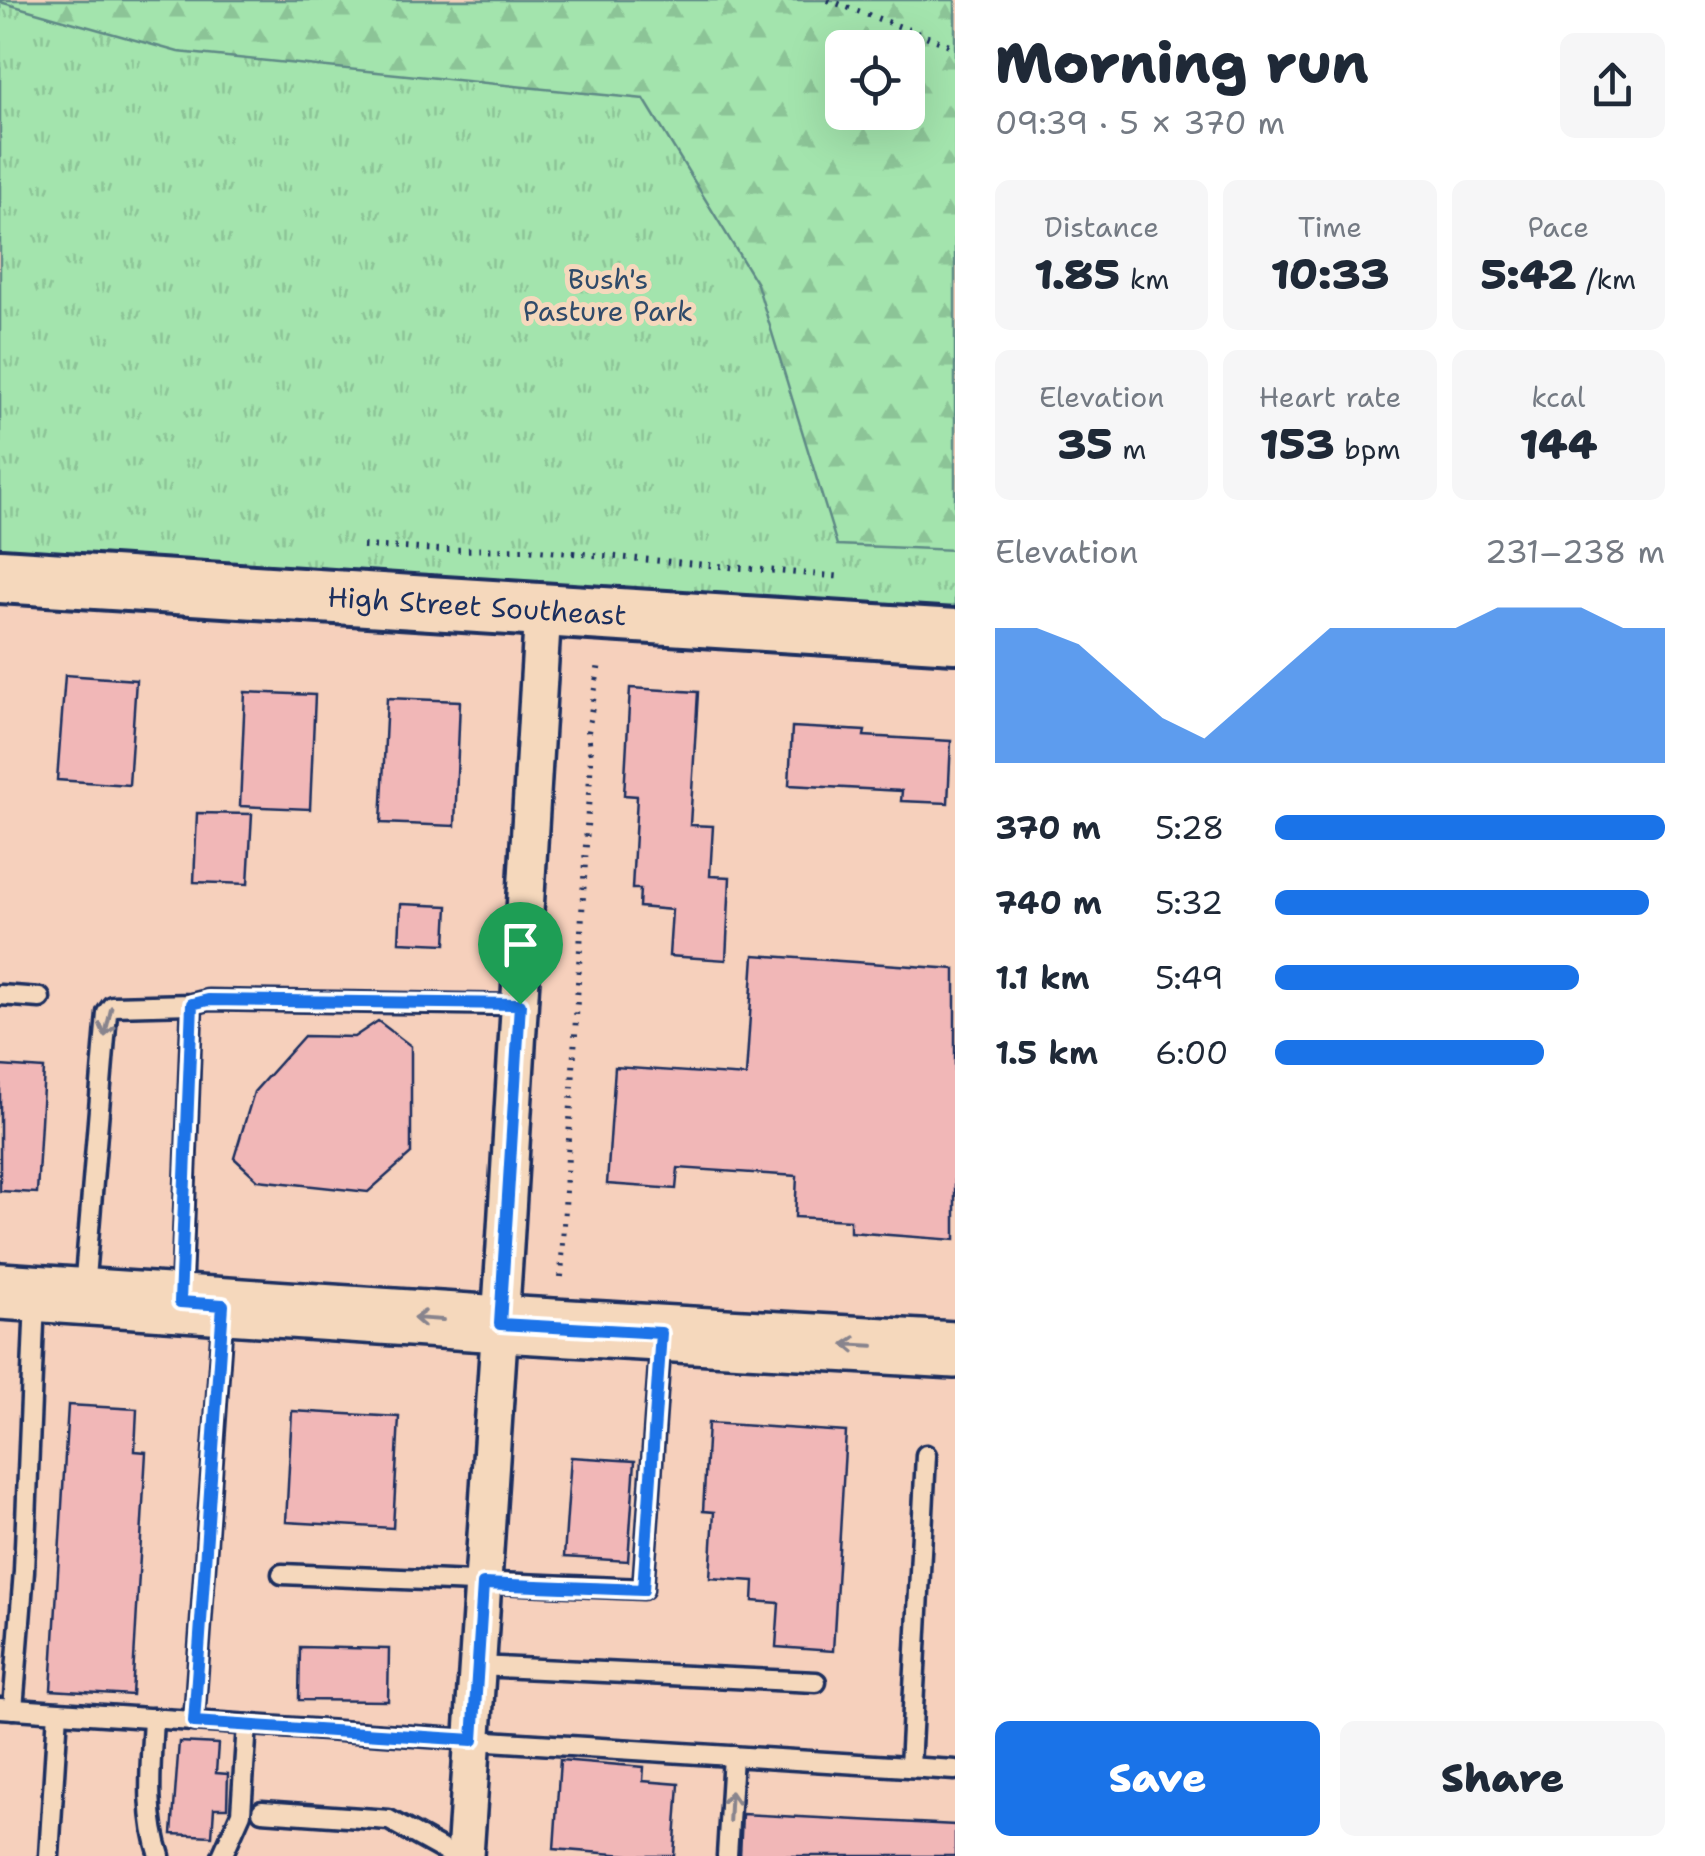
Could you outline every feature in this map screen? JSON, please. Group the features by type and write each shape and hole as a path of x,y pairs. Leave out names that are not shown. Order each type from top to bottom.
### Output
{"main road":[{"path":"40,1293 955,1350"}],"street":[{"name":"High Street Southeast","path":"0,576 955,636"},
{"path":"466,1856 543,610"}],"lane":[{"path":"0,995 40,998"},
{"path":"520,1004 208,1000 112,1006 106,1013 40,1293 24,1572 7,1708 955,1770"},
{"path":"192,1004 202,1304 194,1722"},
{"path":"282,1574 643,1590 661,1333"},
{"path":"910,1767 926,1455"},
{"path":"477,1666 816,1682"},
{"path":"49,1856 58,1712"},
{"path":"153,1718 149,1795 160,1856"},
{"path":"222,1856 241,1813 247,1725"},
{"path":"727,1856 733,1756"},
{"path":"262,1810 389,1820 454,1856"}],"path":[{"path":"828,0 955,47"},
{"path":"347,546 526,549 605,561 858,578"},
{"path":"561,1277 592,758 588,732 599,662"}],"green space":[{"name":"Bush's Pasture Park","path":"0,0 955,0 955,613 0,553"},
{"path":"0,0 955,0 955,550 837,545 757,284 644,99 178,52"}],"building":[{"path":"65,675 136,680 129,785 57,780"},
{"path":"630,688 698,692 690,825 713,826 710,876 730,877 726,960 669,956 672,910 639,907 640,889 632,889 637,796 624,795"},
{"path":"245,692 315,695 310,809 240,806"},
{"path":"387,698 460,701 455,826 381,823"},
{"path":"792,727 951,741 948,803 901,801 902,791 789,785"},
{"path":"197,813 252,814 248,884 194,882"},
{"path":"401,904 448,906 446,944 399,942"},
{"path":"754,955 955,969 955,1240 850,1232 850,1220 795,1217 797,1176 678,1168 676,1189 607,1184 615,1067 746,1076"},
{"path":"378,1021 411,1046 411,1154 368,1192 258,1180 234,1158 254,1092 304,1036 354,1037"},
{"path":"0,1066 44,1069 37,1193 0,1191"},
{"path":"68,1405 137,1409 135,1451 146,1452 132,1695 51,1690"},
{"path":"292,1411 399,1417 393,1528 286,1522"},
{"path":"708,1423 846,1432 833,1651 776,1647 779,1603 753,1601 754,1581 710,1578 714,1512 703,1511"},
{"path":"571,1457 635,1461 628,1561 564,1557"},
{"path":"300,1647 389,1649 388,1701 299,1700"},
{"path":"179,1742 218,1744 216,1773 228,1774 227,1808 214,1808 212,1836 172,1834"},
{"path":"560,1760 644,1767 643,1781 679,1784 674,1856 554,1849"},
{"path":"742,1814 955,1825 955,1856 740,1856"}],"route":[{"path":"208,1000 520,1004 500,1324 661,1333 643,1590 483,1584 473,1740 194,1722 223,1305 180,1302 192,1004 208,1000"}]}
